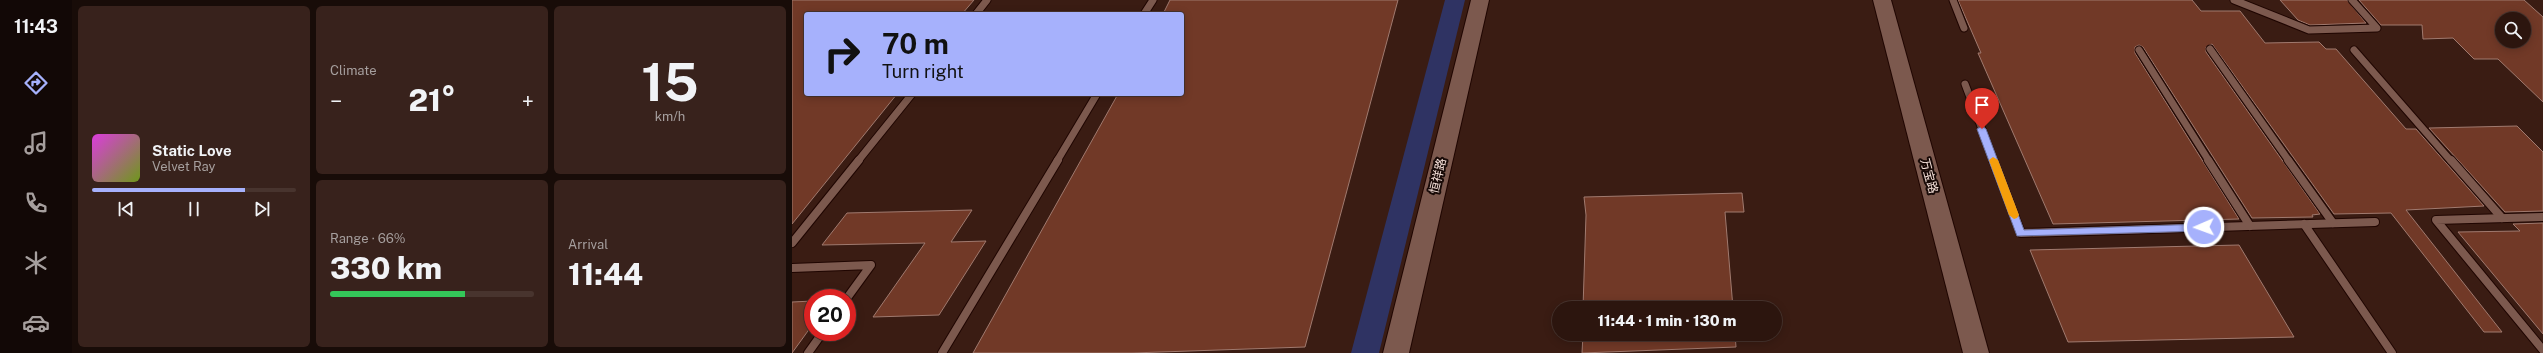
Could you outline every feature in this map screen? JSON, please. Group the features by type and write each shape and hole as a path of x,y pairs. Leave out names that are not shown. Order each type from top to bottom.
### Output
{"street":[{"name":"恒祥路","path":"1396,353 1480,0"},
{"name":"万宝路","path":"1882,0 1976,353"}],"lane":[{"path":"978,12 987,0"},
{"path":"1145,12 1153,0"},
{"path":"1953,0 1964,28"},
{"path":"2234,0 2309,30 2377,28 2352,0"},
{"path":"2210,49 2333,223"},
{"path":"2139,50 2250,226"},
{"path":"2354,50 2502,218"},
{"path":"1965,84 2021,233 2374,222"},
{"path":"792,243 910,96"},
{"path":"942,353 1096,96"},
{"path":"2543,217 2436,220 2543,350"},
{"path":"2304,224 2392,353"},
{"path":"792,268 871,265 854,289"},
{"path":"808,353 817,341"}],"shaded area":[{"path":"1445,0 1465,0 1379,353 1351,353"}],"building":[{"path":"792,0 974,0 964,12 804,12 804,96 895,96 792,224"},
{"path":"1170,0 1398,0 1305,347 1132,353 973,353 1117,96 1184,96 1184,12 1164,12"},
{"path":"1958,0 2192,0 2201,11 2240,11 2265,43 2319,42 2326,49 2336,49 2406,129 2416,129 2484,206 2406,210 2502,332 2484,332 2391,213 2334,214 2212,44 2206,47 2206,52 2320,214 2312,215 2313,217 2252,218 2143,47 2139,45 2135,47 2135,53 2239,219 2053,224 1978,53 1981,53"},
{"path":"2280,0 2347,0 2366,23 2310,25 2298,20"},
{"path":"2359,0 2524,0 2543,17 2543,102 2498,59 2474,59 2453,38 2423,39 2422,25 2381,25"},
{"path":"2517,126 2543,152 2543,211 2505,212 2429,128"},
{"path":"1742,193 1744,212 1725,212 1732,301 1583,301 1586,215 1584,197"},
{"path":"972,210 951,242 986,241 939,315 873,317 925,243 822,245 847,213"},
{"path":"2543,223 2543,334 2458,232 2520,231 2513,224"},
{"path":"2239,245 2294,337 2068,342 2030,250"},
{"path":"804,301 804,336 792,353 792,302"},
{"path":"1583,341 1736,341 1736,347 1582,353"}],"slow traffic":[{"path":"1993,160 2014,215"}],"route":[{"path":"1982,129 2021,233 2204,227"}]}
